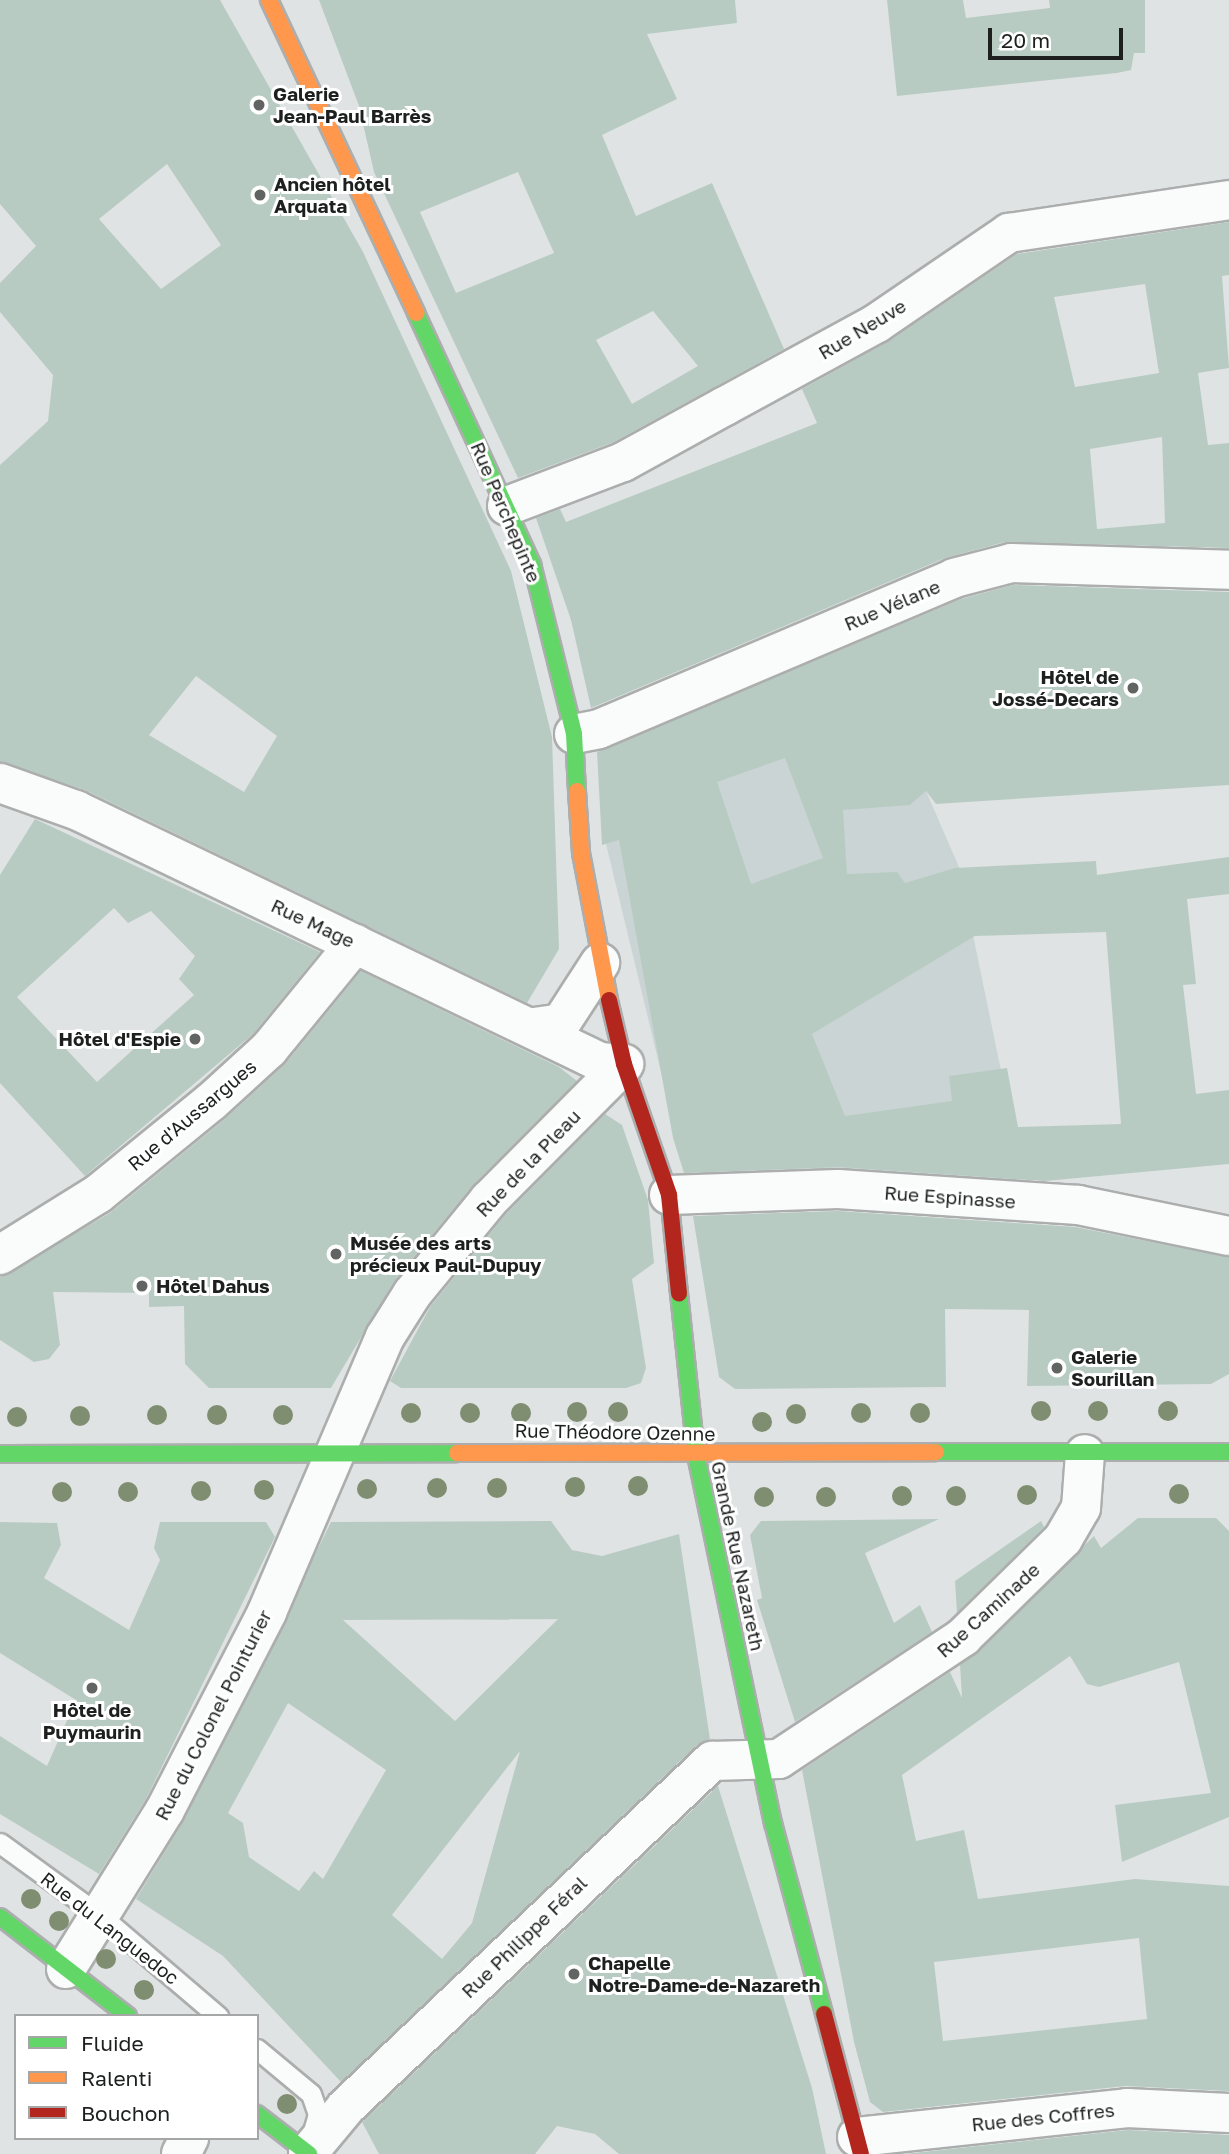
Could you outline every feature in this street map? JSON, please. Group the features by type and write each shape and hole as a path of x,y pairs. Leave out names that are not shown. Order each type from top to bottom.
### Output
{"street":[{"name":"Rue Perchepinte","path":"269,0 532,564 574,734 581,853 600,963"},
{"name":"Rue Neuve","path":"506,506 623,462 877,323 1009,233 1229,200"},
{"name":"Rue Vélane","path":"574,734 599,730 954,578 1011,564 1229,570"},
{"name":"Rue Mage","path":"0,783 76,810 534,1027 600,1062 624,1065"},
{"name":"Rue d'Aussargues","path":"0,1255 98,1194 211,1102 270,1049 355,944"},
{"path":"534,1027 561,1023 600,963"},
{"name":"Grande Rue Nazareth","path":"600,963 624,1065 669,1195 695,1455 760,1763 859,2146"},
{"name":"Rue de la Pleau","path":"339,1450 370,1368 412,1294 489,1200 624,1065"},
{"name":"Rue Espinasse","path":"669,1195 838,1189 1064,1204 1229,1236"},
{"name":"Rue Théodore Ozenne","path":"0,1454 339,1450 695,1455 1229,1452"},
{"name":"Rue du Colonel Pointurier","path":"66,1969 103,1917 165,1810 267,1612 339,1450"},
{"name":"Rue Caminade","path":"760,1763 779,1759 920,1668 1004,1600 1063,1539 1081,1508 1085,1454"},
{"name":"Rue Philippe Féral","path":"308,2153 346,2107 712,1761 760,1763"},
{"path":"0,1917 125,2014"},
{"name":"Rue des Coffres","path":"859,2146 1127,2108 1229,2113"},
{"path":"259,2116 308,2153"}],"lane":[{"name":"Rue du Languedoc","path":"0,1843 103,1917 216,2014"},
{"path":"259,2051 311,2094 317,2114 308,2153"}],"shaded area":[{"path":"818,667 926,791 959,867 1025,1187 686,1176 606,844 600,751"}],"building":[{"path":"0,0 220,0 363,252 511,571 552,737 559,949 527,1003 85,790 0,762 0,465 48,421 53,375 0,312 0,283 36,246 0,204","holes":["167,164 221,245 161,289 99,219","196,676 277,736 244,792 149,735"]},
{"path":"319,0 735,0 737,23 647,34 677,99 602,135 636,216 712,183 784,349 614,442 518,478 374,172 359,106","holes":["518,172 554,253 456,293 420,212","653,311 698,366 632,404 596,340"]},
{"path":"887,0 963,0 966,18 1050,8 1049,0 1145,0 1145,53 1134,53 1131,70 1117,73 897,96"},
{"path":"1229,222 1229,275 1222,276 1229,368 1198,373 1208,445 1229,443 1229,548 1005,542 945,558 591,708 571,620 536,518 560,509 566,522 817,423 802,389 889,341 1017,254","holes":["1145,284 1159,373 1075,387 1054,297","1162,437 1165,523 1097,529 1090,449"]},
{"path":"1013,585 1229,592 1229,785 936,804 926,791 910,805 843,810 847,874 897,872 905,883 955,868 1096,861 1097,875 1229,857 1229,894 1187,899 1196,984 1183,985 1196,1094 1229,1090 1229,1164 1045,1181 839,1167 684,1173 673,1138 619,840 602,845 597,752 961,599","holes":["785,758 823,858 751,884 717,782","1106,932 1121,1124 1018,1127 1007,1068 949,1076 952,1101 845,1116 812,1034 975,936"]},
{"name":"Hôtel d'Espie","path":"35,819 320,952 253,1034 85,1176 0,1083 0,875","holes":["114,908 128,923 151,911 195,956 179,979 194,995 97,1082 17,997"]},
{"path":"361,971 559,1067 577,1081 473,1185 395,1280 331,1388 209,1388 185,1364 184,1306 149,1307 149,1293 53,1292 60,1345 49,1359 34,1362 0,1340 0,1277 110,1213 225,1119 286,1063"},
{"path":"605,1114 622,1125 648,1200 654,1263 632,1279 646,1368 641,1383 626,1388 401,1388 390,1381 430,1307 505,1215"},
{"path":"838,1211 1075,1227 1229,1257 1229,1374 1211,1384 1027,1386 1029,1310 945,1309 946,1387 735,1389 719,1377 693,1216"},
{"path":"1138,1518 1216,1518 1229,1531 1229,1817 1122,1862 1115,1805 1211,1793 1179,1662 1099,1687 1087,1684 1070,1656 902,1775 916,1841 964,1830 978,1899 1135,1879 1229,1886 1229,2091 1125,2086 883,2112 870,2102 854,2042 802,1770 950,1672 962,1698 960,1665 1094,1536 1101,1548","holes":["1139,1938 1147,2019 943,2041 934,1962"]},
{"path":"939,1519 865,1553 894,1623 920,1605 932,1632 795,1722 757,1600 762,1598 750,1535 761,1521"},
{"path":"551,1521 572,1550 602,1556 679,1534 710,1739 697,1745 341,2082 223,1956 136,1899 184,1820 331,1522","holes":["558,1619 455,1721 343,1620","288,1703 386,1770 323,1879 314,1871 299,1891 249,1857 243,1823 228,1813","520,1751 472,1923 442,1959 392,1915"]},
{"path":"1041,1521 1044,1527 957,1613 955,1581"},
{"path":"0,1522 57,1523 61,1545 44,1578 129,1630 160,1560 154,1548 160,1522 266,1522 275,1537 146,1799 99,1874 0,1814 0,1736 47,1766 76,1700 0,1653"},
{"path":"718,1786 812,2088 826,2154 619,2154 595,2134 557,2126 535,2154 379,2154 362,2122"},
{"path":"1128,2130 1229,2135 1229,2154 904,2154"}],"traffic: fast":[{"path":"416,313 532,564 574,734 577,791"},
{"path":"679,1293 696,1455 773,1823 824,2014"},
{"path":"936,1452 1229,1452"},
{"path":"0,1454 457,1453"},
{"path":"0,1917 125,2014"},
{"path":"259,2116 309,2154"}],"traffic: slow":[{"path":"269,0 416,313"},
{"path":"577,791 581,853 609,1000"},
{"path":"457,1453 936,1452"}],"traffic: jam":[{"path":"609,1000 624,1064 669,1195 679,1293"},
{"path":"824,2014 861,2154"}],"place":[{"name":"Galerie Jean-Paul Barrès","path":"259,105"},
{"name":"Ancien hôtel Arquata","path":"260,195"},
{"name":"Hôtel de Jossé-Decars","path":"1133,688"},
{"name":"Hôtel d'Espie","path":"195,1039"},
{"name":"Musée des arts précieux Paul-Dupuy","path":"336,1254"},
{"name":"Hôtel Dahus","path":"142,1286"},
{"name":"Galerie Sourillan","path":"1057,1368"},
{"name":"Hôtel de Puymaurin","path":"92,1688"},
{"name":"Chapelle Notre-Dame-de-Nazareth","path":"574,1974"}]}
